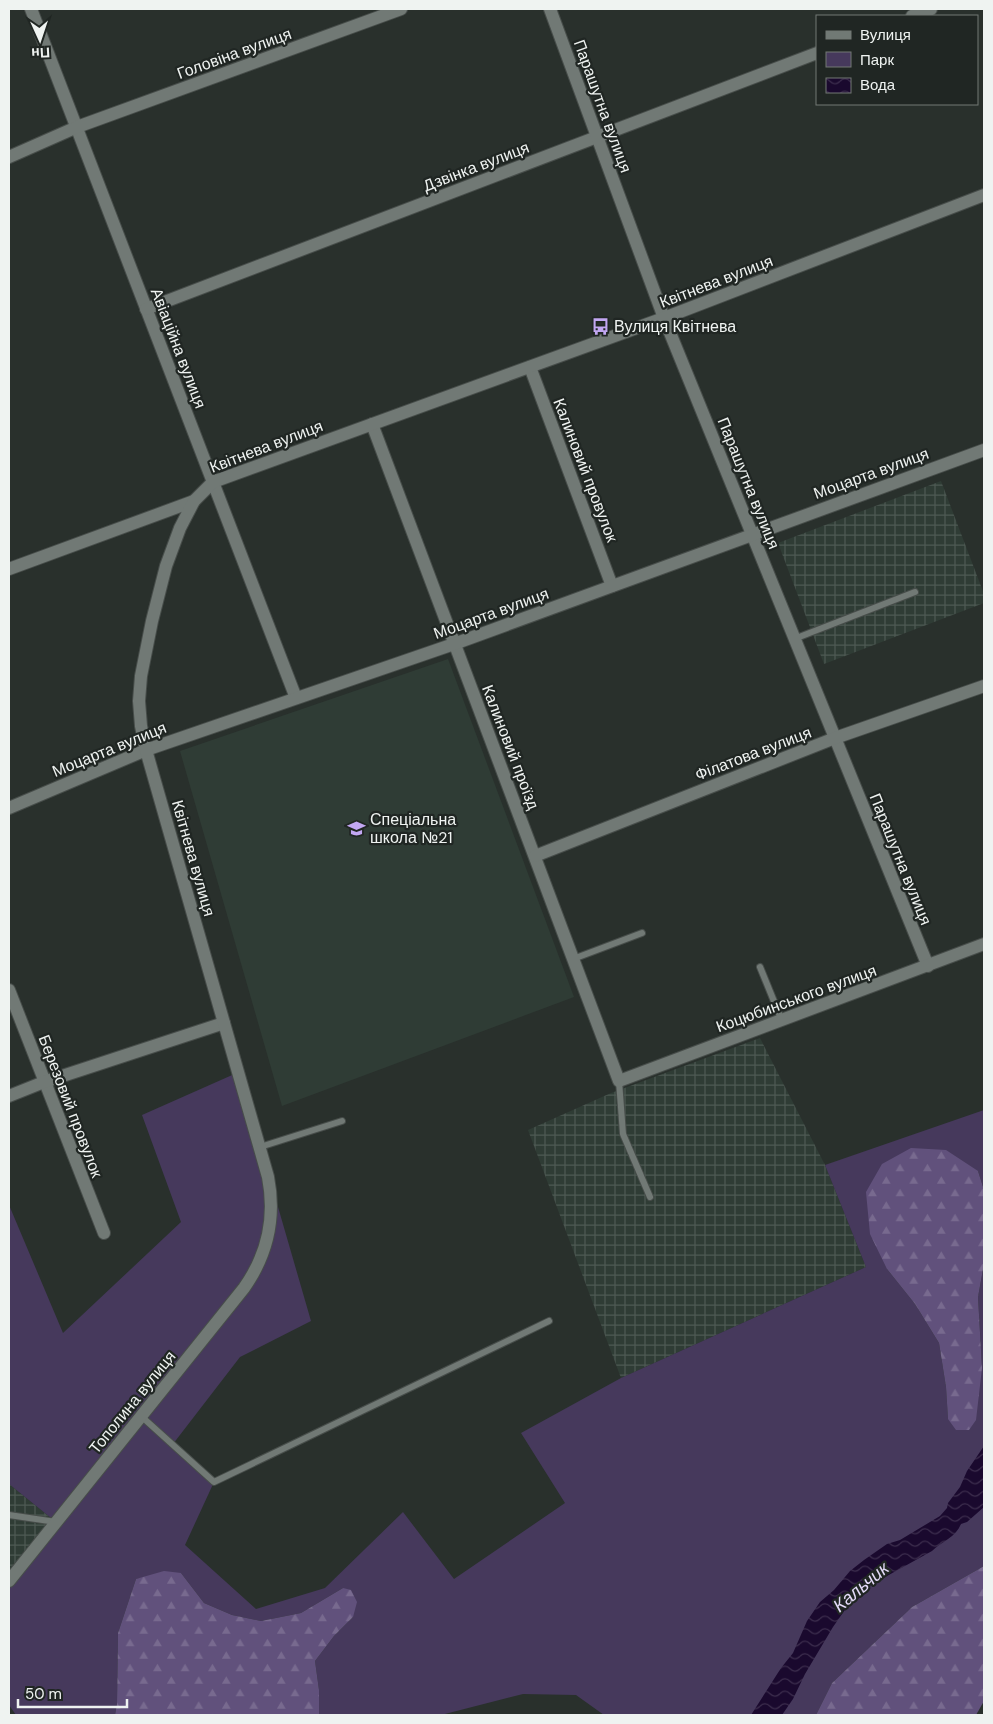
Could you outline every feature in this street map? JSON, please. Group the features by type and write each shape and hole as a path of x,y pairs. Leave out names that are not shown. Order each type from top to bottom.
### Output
{"street":[{"name":"Авіаційна вулиця","path":"31,9 296,698"},
{"name":"Головіна вулиця","path":"9,157 77,127 402,9"},
{"name":"Парашутна вулиця","path":"550,9 664,318 928,966"},
{"path":"915,15 931,9"},
{"name":"Дзвінка вулиця","path":"146,309 816,52"},
{"name":"Квітнева вулиця","path":"269,1236 271,1191 260,1147 146,750 141,726 139,701 146,648 174,540 194,501 213,482 664,318 984,195"},
{"name":"Калиновий провулок","path":"530,367 612,586"},
{"name":"Калиновий проїзд","path":"372,424 619,1081"},
{"name":"Моцарта вулиця","path":"9,808 146,750 454,644 984,450"},
{"path":"9,569 194,501"},
{"name":"Філатова вулиця","path":"534,856 835,738 984,686"},
{"name":"Коцюбинського вулиця","path":"619,1081 984,944"},
{"name":"Березовий провулок","path":"9,990 104,1233"},
{"path":"9,1096 44,1082 224,1022"},
{"name":"Тополина вулиця","path":"9,1581 252,1276 262,1257 269,1236"}],"lane":[{"path":"794,639 916,592"},
{"path":"573,959 642,933"},
{"path":"760,967 782,1020"},
{"path":"619,1081 623,1134 650,1197"},
{"path":"260,1147 342,1121"},
{"path":"141,1416 214,1482 549,1320"},
{"path":"9,1515 56,1522"}],"shaded area":[{"path":"941,481 984,594 984,603 824,664 778,543"},
{"name":"Спеціальна школа №21","path":"448,659 574,997 282,1106 180,751"},
{"path":"760,1038 825,1165 866,1267 621,1378 528,1130 611,1093"},
{"path":"9,1484 56,1522 9,1581"}],"green space":[{"path":"239,1072 311,1321 240,1357 173,1444 214,1482 185,1545 256,1609 325,1588 403,1512 454,1579 565,1503 521,1433 621,1378 866,1267 825,1165 984,1110 984,1190 978,1171 887,1269 915,1304 939,1343 946,1387 948,1419 982,1368 978,1297 984,1264 984,1566 912,1607 832,1683 816,1715 604,1715 576,1695 523,1694 441,1715 319,1715 319,1690 315,1661 334,1636 353,1617 343,1588 301,1613 261,1621 232,1615 204,1603 181,1573 136,1579 118,1633 117,1704 115,1715 16,1715 9,1705 9,1581 56,1522 9,1484 9,1205 63,1333 181,1222 142,1115"},
{"path":"911,1148 946,1150 978,1171 984,1190 984,1264 978,1297 982,1368 976,1420 969,1430 956,1430 948,1419 946,1387 939,1343 915,1304 887,1269 870,1234 866,1192 882,1164"},
{"path":"984,1566 984,1701 976,1715 816,1715 832,1683 912,1607"},
{"path":"164,1571 181,1573 204,1603 232,1615 261,1621 301,1613 343,1588 351,1590 357,1602 353,1617 334,1636 315,1661 319,1690 319,1715 115,1715 117,1704 118,1633 136,1579"}],"water":[{"name":"Кальчик","path":"984,1446 984,1507 967,1522 961,1524 952,1536 932,1551 869,1586 863,1596 849,1604 833,1627 782,1715 751,1715 781,1668 793,1653 807,1621 820,1602 834,1590 850,1571 864,1560 887,1544 900,1540 940,1516 947,1508 967,1471"}],"place":[{"name":"Вулиця Квітнева","path":"600,326"},
{"name":"Спеціальна школа №21","path":"356,828"}]}
